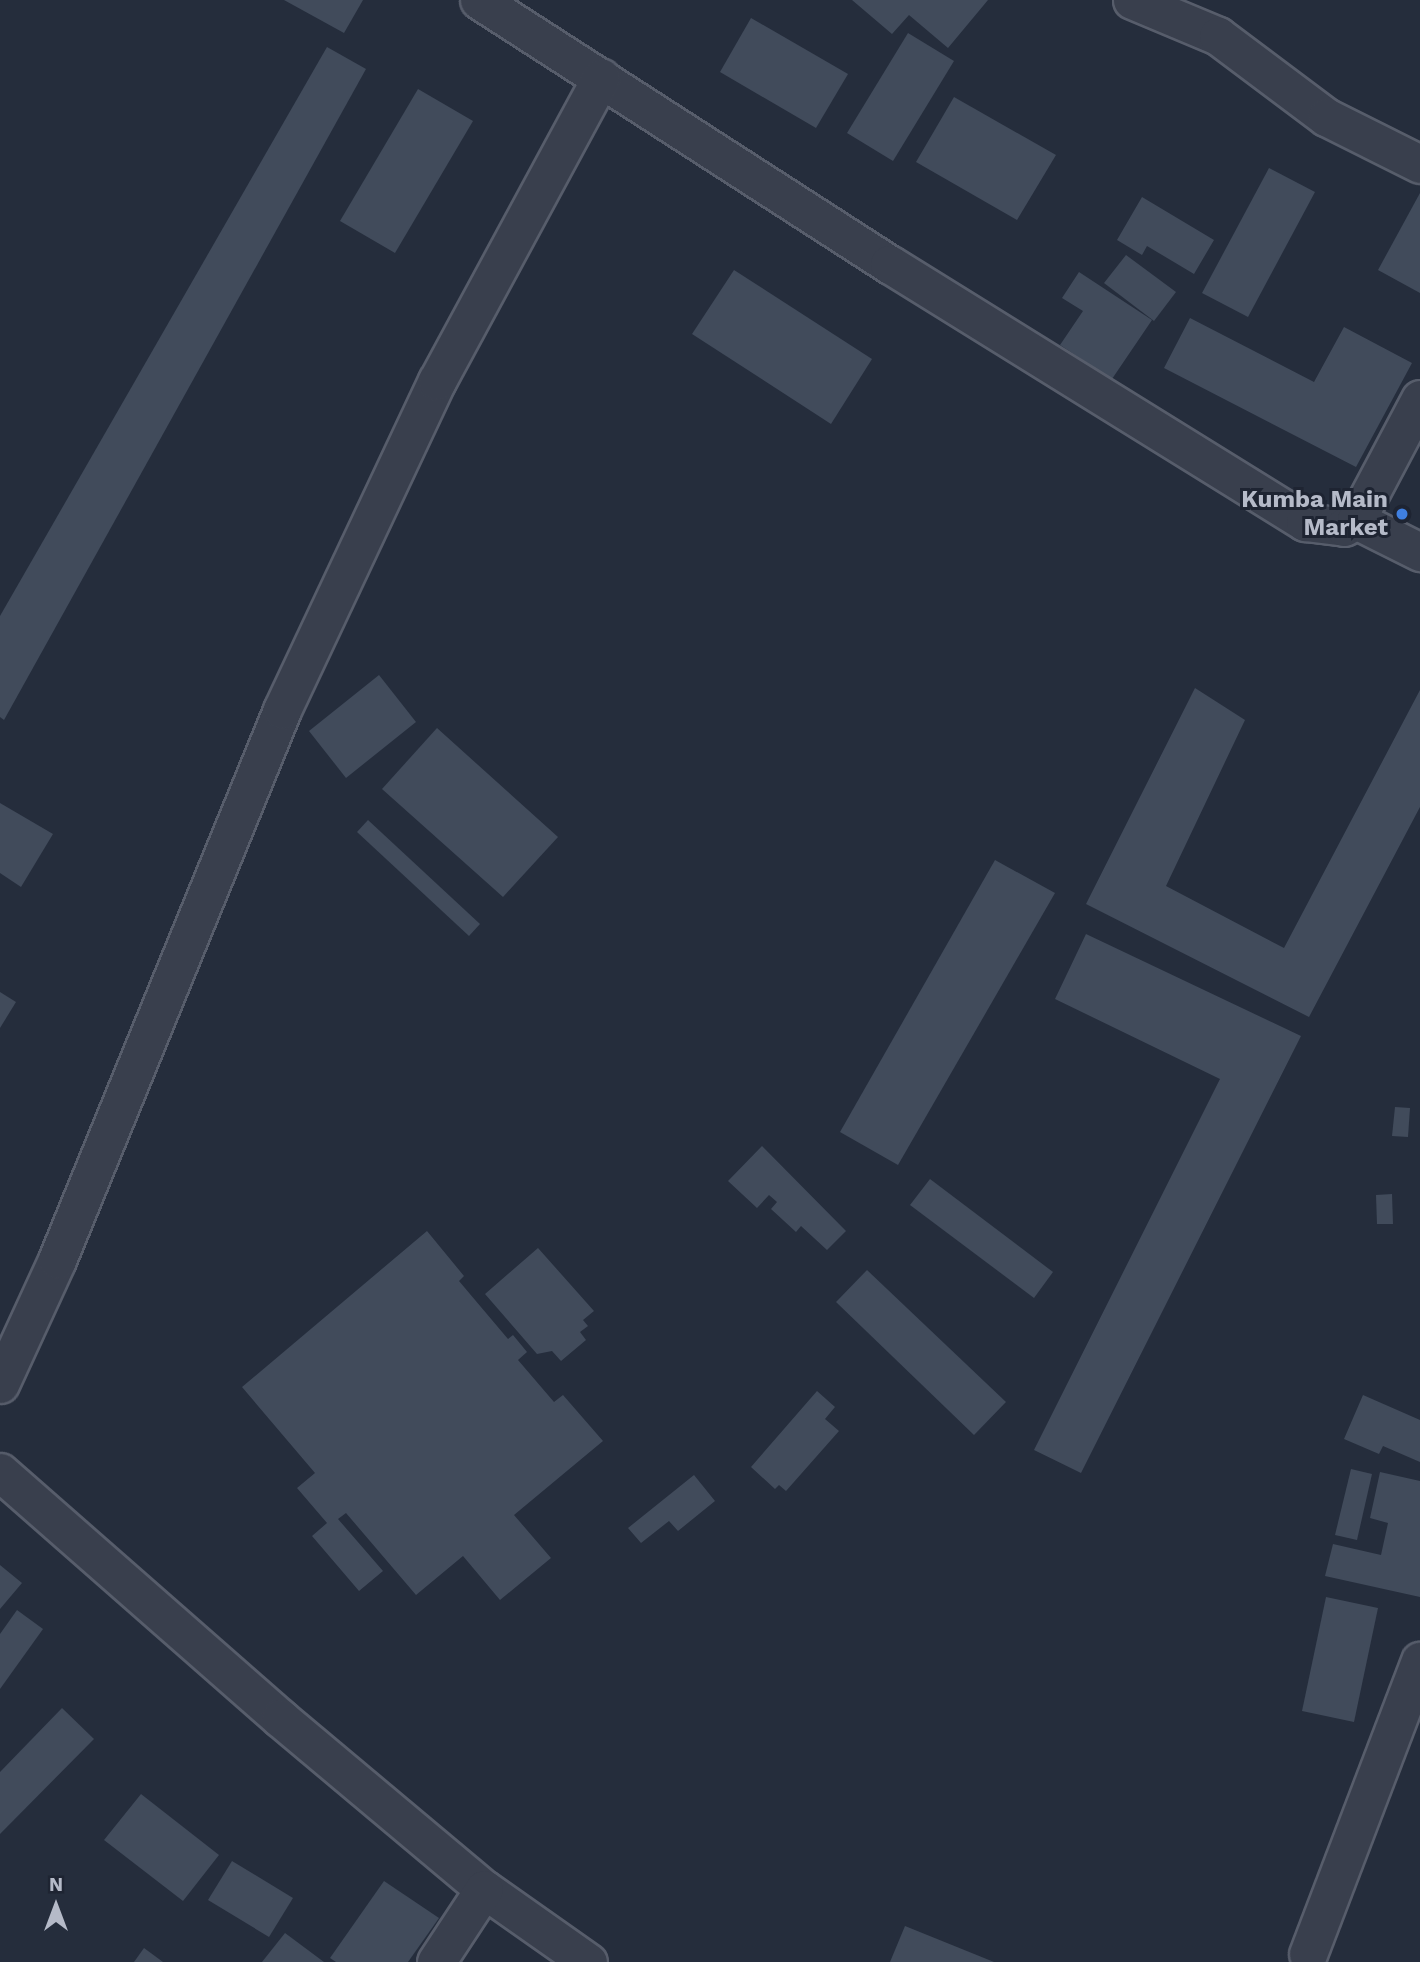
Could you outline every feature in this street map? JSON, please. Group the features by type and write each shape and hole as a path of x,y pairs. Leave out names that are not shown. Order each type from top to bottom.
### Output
{"street":[{"path":"479,0 889,264 1305,522 1344,527 1356,520 1420,400"},
{"path":"1132,0 1218,36 1326,117 1420,164"},
{"path":"0,1384 57,1260 282,710 437,381 601,78"},
{"path":"1356,520 1420,552"},
{"path":"0,1472 280,1718 484,1889 588,1962"},
{"path":"1308,1954 1420,1661"},
{"path":"436,1962 484,1889"}],"building":[{"path":"284,0 363,0 344,33"},
{"path":"852,0 988,0 948,48 909,15 892,34"},
{"path":"751,18 848,74 816,128 720,72"},
{"path":"908,33 954,61 893,161 847,133"},
{"path":"327,47 366,69 4,720 0,717 0,616"},
{"path":"418,89 473,121 395,253 340,221"},
{"path":"954,97 1056,155 1017,220 916,162"},
{"path":"1269,168 1315,192 1248,317 1202,293"},
{"path":"1420,193 1420,293 1378,270"},
{"path":"1142,197 1214,240 1194,274 1147,246 1142,255 1117,240"},
{"path":"1126,255 1176,292 1154,321 1104,283"},
{"path":"734,270 872,359 831,424 692,334"},
{"path":"1079,272 1152,320 1112,379 1060,345 1083,311 1062,298"},
{"path":"1190,318 1314,382 1344,327 1412,363 1356,467 1164,368"},
{"path":"379,675 416,722 346,778 309,731"},
{"path":"1195,688 1245,720 1166,886 1284,948 1420,690 1420,807 1309,1017 1086,904"},
{"path":"437,728 558,837 503,897 382,789"},
{"path":"0,803 53,834 21,887 0,873"},
{"path":"368,820 480,924 469,936 357,832"},
{"path":"995,860 1055,893 898,1165 840,1132"},
{"path":"1086,934 1301,1036 1081,1473 1034,1450 1220,1079 1055,999"},
{"path":"0,992 16,1002 0,1028"},
{"path":"1395,1107 1410,1108 1408,1137 1392,1136"},
{"path":"762,1146 846,1231 827,1250 801,1226 796,1232 771,1209 777,1202 769,1195 757,1208 728,1181"},
{"path":"930,1179 1053,1272 1034,1298 910,1205"},
{"path":"1392,1194 1393,1224 1377,1224 1376,1195"},
{"path":"427,1231 464,1276 459,1281 508,1339 513,1335 527,1352 518,1360 554,1402 563,1395 603,1441 514,1515 551,1558 500,1600 463,1556 416,1595 346,1513 338,1519 383,1571 359,1591 312,1536 327,1523 297,1488 315,1473 242,1387"},
{"path":"538,1248 594,1311 583,1320 588,1326 580,1332 586,1340 561,1361 552,1351 537,1354 485,1294"},
{"path":"867,1270 1006,1402 974,1435 836,1302"},
{"path":"817,1391 835,1407 825,1419 839,1431 786,1491 779,1485 775,1489 751,1467"},
{"path":"1363,1395 1420,1420 1420,1462 1383,1446 1379,1454 1344,1439"},
{"path":"1351,1469 1372,1474 1357,1540 1335,1535"},
{"path":"1380,1472 1420,1481 1420,1597 1325,1576 1333,1544 1381,1555 1388,1523 1370,1518"},
{"path":"694,1475 715,1501 678,1531 669,1521 641,1543 628,1528"},
{"path":"0,1565 22,1583 0,1609"},
{"path":"1326,1597 1378,1608 1354,1722 1302,1711"},
{"path":"17,1610 43,1629 0,1689 0,1634"},
{"path":"62,1708 94,1739 0,1834 0,1772"},
{"path":"141,1794 219,1855 183,1901 104,1840"},
{"path":"232,1861 293,1898 269,1937 208,1900"},
{"path":"384,1881 439,1918 408,1962 336,1962 330,1958"},
{"path":"905,1926 994,1962 890,1962"},
{"path":"285,1933 324,1962 262,1962"},
{"path":"144,1948 163,1962 134,1962"}],"place":[{"name":"Kumba Main Market","path":"1402,514"}]}
